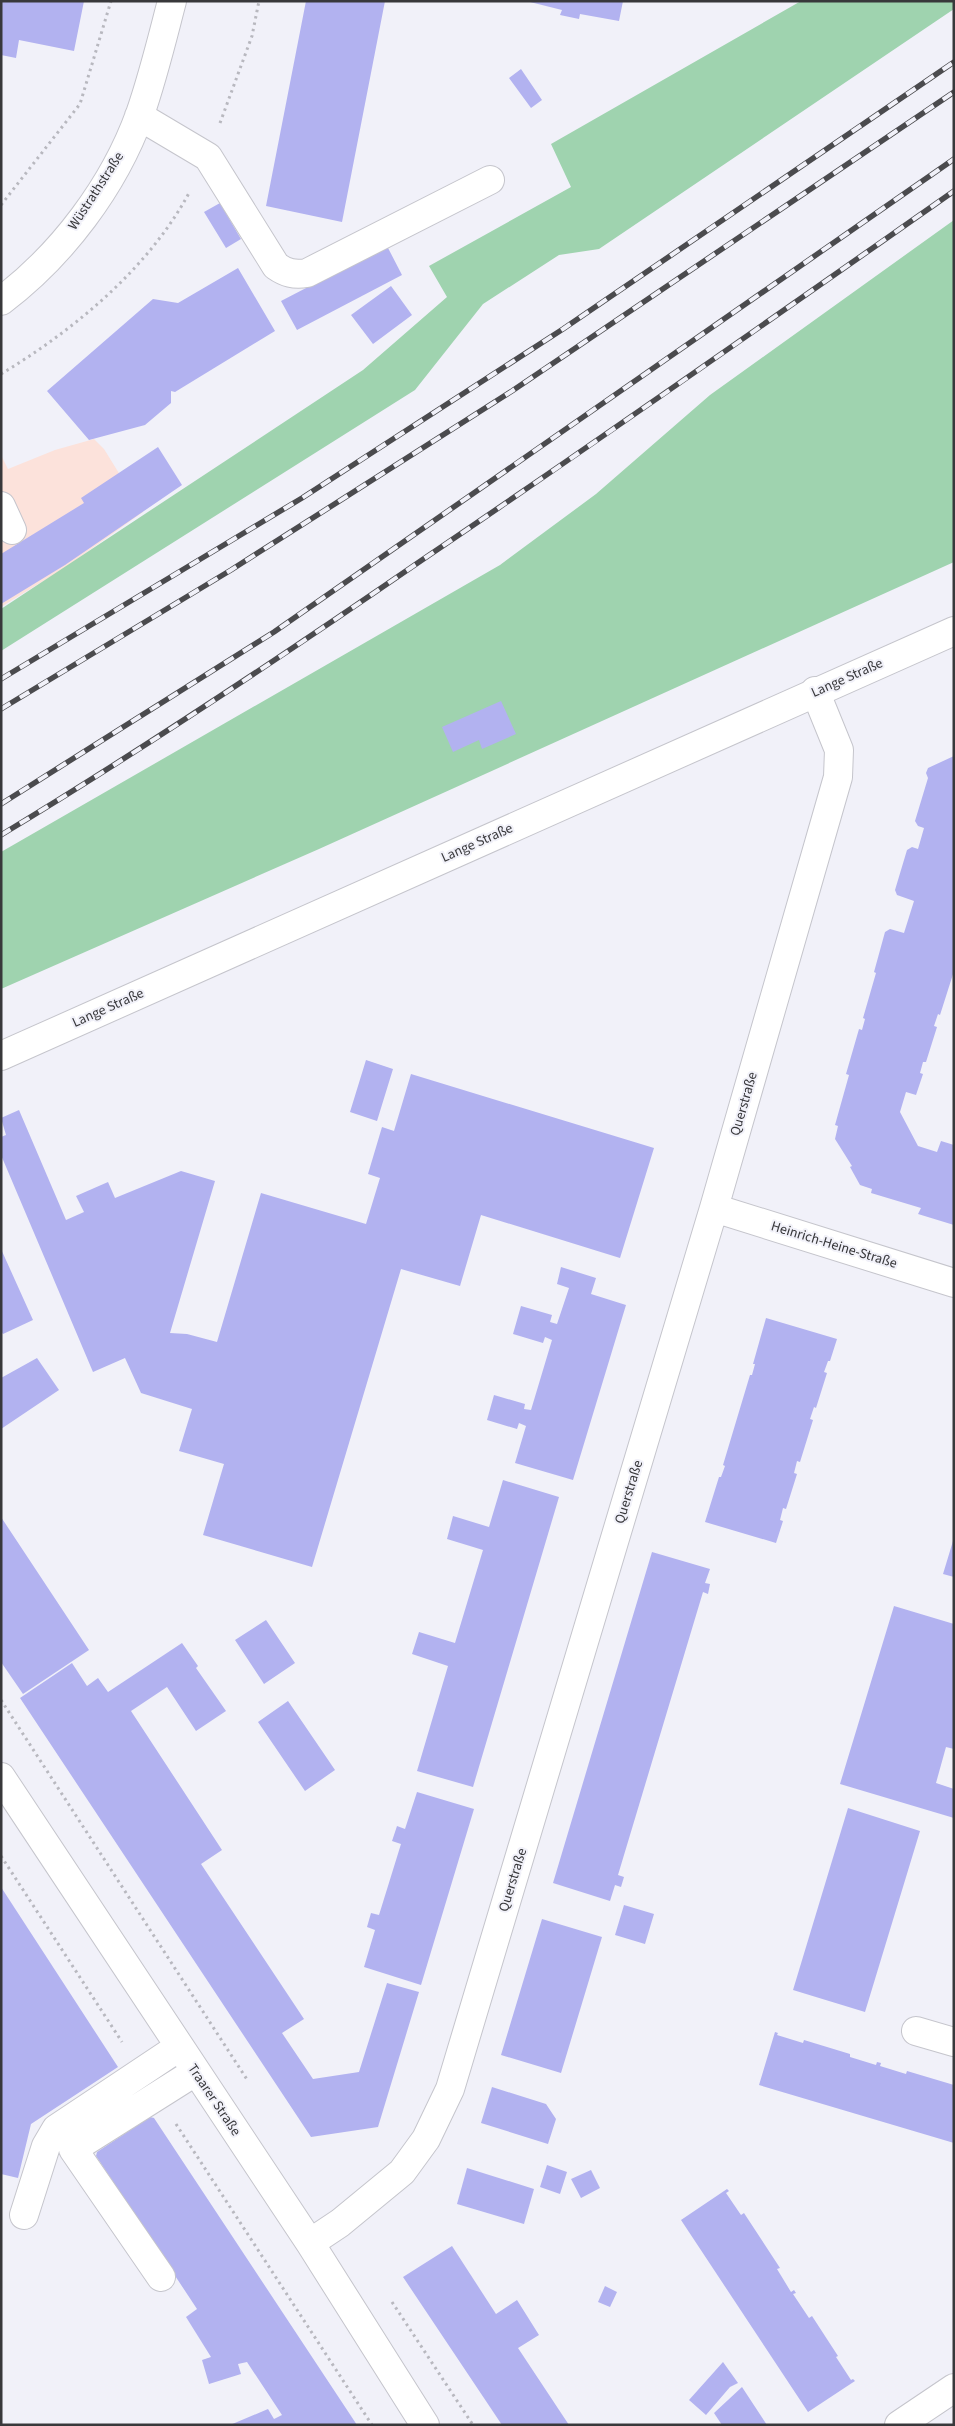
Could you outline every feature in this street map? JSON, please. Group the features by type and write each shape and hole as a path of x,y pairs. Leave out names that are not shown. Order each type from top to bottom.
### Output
{"street":[{"name":"Wüstrathstraße","path":"1,301 26,282 78,224 112,172 139,116 158,56 172,1"},
{"path":"139,116 208,157 276,266 285,272 307,273 490,180"},
{"name":"Lange Straße","path":"1,1056 954,630"},
{"name":"Querstraße","path":"310,2243 340,2223 402,2172 426,2139 450,2089 714,1208 838,778 840,750 815,692"},
{"name":"Heinrich-Heine-Straße","path":"714,1208 954,1283"},
{"name":"Traarer Straße","path":"1,1777 310,2243 425,2425"},
{"path":"916,2031 954,2042"},
{"path":"24,2214 46,2146 56,2130 179,2047"},
{"path":"161,2277 73,2149 195,2072"},
{"path":"899,2425 954,2388"}],"path":[{"path":"1,205 80,104 111,1"},
{"path":"1,374 43,349 93,309 132,269 178,214 208,157 252,36 259,1"},
{"path":"1,1700 248,2082"},
{"path":"1,1856 141,2071"},
{"path":"158,2096 372,2425"},
{"path":"388,2295 473,2425"}],"shaded area":[{"path":"94,439 104,449 143,512 63,569 1,607 1,455 8,469 55,450"}],"green space":[{"path":"801,1 954,1 954,9 599,249 559,255 483,304 415,390 1,651 1,609 363,370 447,297 429,266 571,187 551,144"},
{"path":"954,220 954,562 319,849 1,989 1,852 500,565 596,494 710,395"}],"building":[{"path":"1,1 84,1 74,51 19,40 16,58 1,55"},
{"path":"306,1 385,1 342,222 266,206"},
{"path":"526,1 623,1 619,21 580,14 579,19 560,15 562,10"},
{"path":"521,69 542,100 531,108 509,78"},
{"path":"220,203 241,239 226,248 204,212"},
{"path":"387,246 402,275 297,330 281,301"},
{"path":"238,268 275,331 175,392 171,391 171,403 145,425 89,440 47,391 153,299 178,303"},
{"path":"391,286 412,315 373,344 351,315"},
{"path":"158,447 182,485 65,565 1,604 1,554 84,503 81,498"},
{"path":"501,701 516,734 482,749 479,740 453,752 442,727"},
{"path":"954,756 954,971 940,1015 938,1014 934,1026 937,1027 926,1062 923,1062 920,1073 923,1074 916,1095 906,1092 900,1112 918,1146 937,1152 941,1141 954,1145 954,1225 918,1214 921,1208 871,1193 872,1189 860,1185 850,1167 852,1166 835,1139 838,1126 835,1125 849,1075 846,1074 859,1029 862,1030 865,1019 863,1018 885,932 890,929 904,933 914,901 897,895 895,890 907,850 912,847 918,849 924,828 918,826 915,821 928,778 926,773 928,768"},
{"path":"366,1060 393,1069 377,1121 350,1112"},
{"path":"411,1074 654,1148 620,1258 481,1215 460,1286 401,1269 312,1567 203,1535 224,1464 179,1451 192,1409 141,1393 125,1358 93,1372 1,1155 1,1137 6,1135 1,1118 19,1110 66,1220 84,1212 76,1196 108,1182 115,1198 181,1171 215,1181 170,1333 187,1334 217,1342 261,1193 366,1224 380,1178 368,1174 382,1127 394,1131"},
{"path":"1,1249 33,1320 3,1334 1,1331"},
{"path":"561,1267 596,1278 591,1294 626,1305 573,1480 515,1463 526,1426 519,1423 517,1429 487,1420 494,1395 525,1404 524,1409 531,1410 552,1340 545,1337 543,1343 513,1334 521,1306 552,1315 550,1322 557,1324 569,1288 557,1284"},
{"path":"766,1318 837,1339 830,1361 828,1361 824,1372 827,1373 816,1408 814,1407 810,1419 813,1420 800,1462 797,1461 794,1473 797,1474 786,1509 783,1508 780,1520 783,1521 776,1543 705,1522 719,1477 721,1477 725,1466 723,1465 750,1375 752,1375 755,1364 753,1364"},
{"path":"37,1358 59,1390 1,1429 1,1378"},
{"path":"503,1480 559,1497 473,1787 417,1771 448,1666 412,1654 419,1632 455,1643 483,1550 447,1539 453,1516 489,1527"},
{"path":"1,1517 89,1650 23,1694 1,1662"},
{"path":"954,1541 954,1577 943,1574"},
{"path":"652,1552 710,1569 705,1583 710,1584 708,1594 703,1592 618,1875 624,1877 621,1887 615,1885 610,1901 553,1883"},
{"path":"894,1606 954,1624 954,1749 946,1747 936,1783 954,1789 954,1818 840,1784"},
{"path":"266,1620 295,1663 264,1684 235,1640"},
{"path":"182,1643 198,1666 196,1668 226,1711 196,1731 167,1687 131,1711 222,1850 201,1864 304,2019 282,2033 313,2079 359,2072 387,1983 419,1992 378,2127 311,2137 20,1698 72,1663 87,1686 98,1678 108,1692"},
{"path":"288,1701 335,1770 305,1791 258,1722"},
{"path":"417,1792 474,1809 421,1985 364,1967 375,1930 367,1927 371,1913 379,1915 401,1844 392,1841 397,1826 405,1829"},
{"path":"848,1808 920,1831 865,2012 793,1990"},
{"path":"1,1887 118,2067 31,2124 18,2178 1,2174"},
{"path":"624,1905 654,1914 645,1944 615,1935"},
{"path":"542,1919 602,1937 561,2073 501,2055"},
{"path":"775,2032 778,2033 777,2035 803,2043 804,2040 850,2054 850,2057 876,2065 877,2062 881,2063 880,2066 906,2074 907,2071 954,2085 954,2143 759,2085"},
{"path":"492,2087 546,2104 556,2119 548,2144 481,2123"},
{"path":"150,2117 154,2118 357,2425 230,2425 268,2409 274,2419 282,2415 247,2362 238,2364 241,2374 209,2384 202,2360 211,2357 186,2317 197,2309 96,2156 97,2152"},
{"path":"547,2165 567,2172 560,2194 540,2187"},
{"path":"467,2168 534,2189 524,2224 457,2204"},
{"path":"591,2170 600,2188 581,2198 571,2179"},
{"path":"727,2189 729,2191 726,2193 741,2215 744,2213 780,2268 777,2269 791,2292 794,2290 796,2293 793,2294 809,2318 812,2316 851,2380 855,2381 808,2412 681,2220"},
{"path":"452,2246 496,2314 517,2300 539,2335 518,2348 569,2425 502,2425 403,2277"},
{"path":"605,2286 617,2292 610,2307 598,2302"},
{"path":"723,2362 738,2383 730,2387 706,2415 689,2400"},
{"path":"742,2387 767,2425 722,2425 714,2413"}],"railway":[{"path":"1,679 302,498 563,329 954,62"},
{"path":"1,709 231,570 512,391 954,92"},
{"path":"1,804 274,632 954,159"},
{"path":"1,835 161,735 318,631 622,423 954,191"}]}
